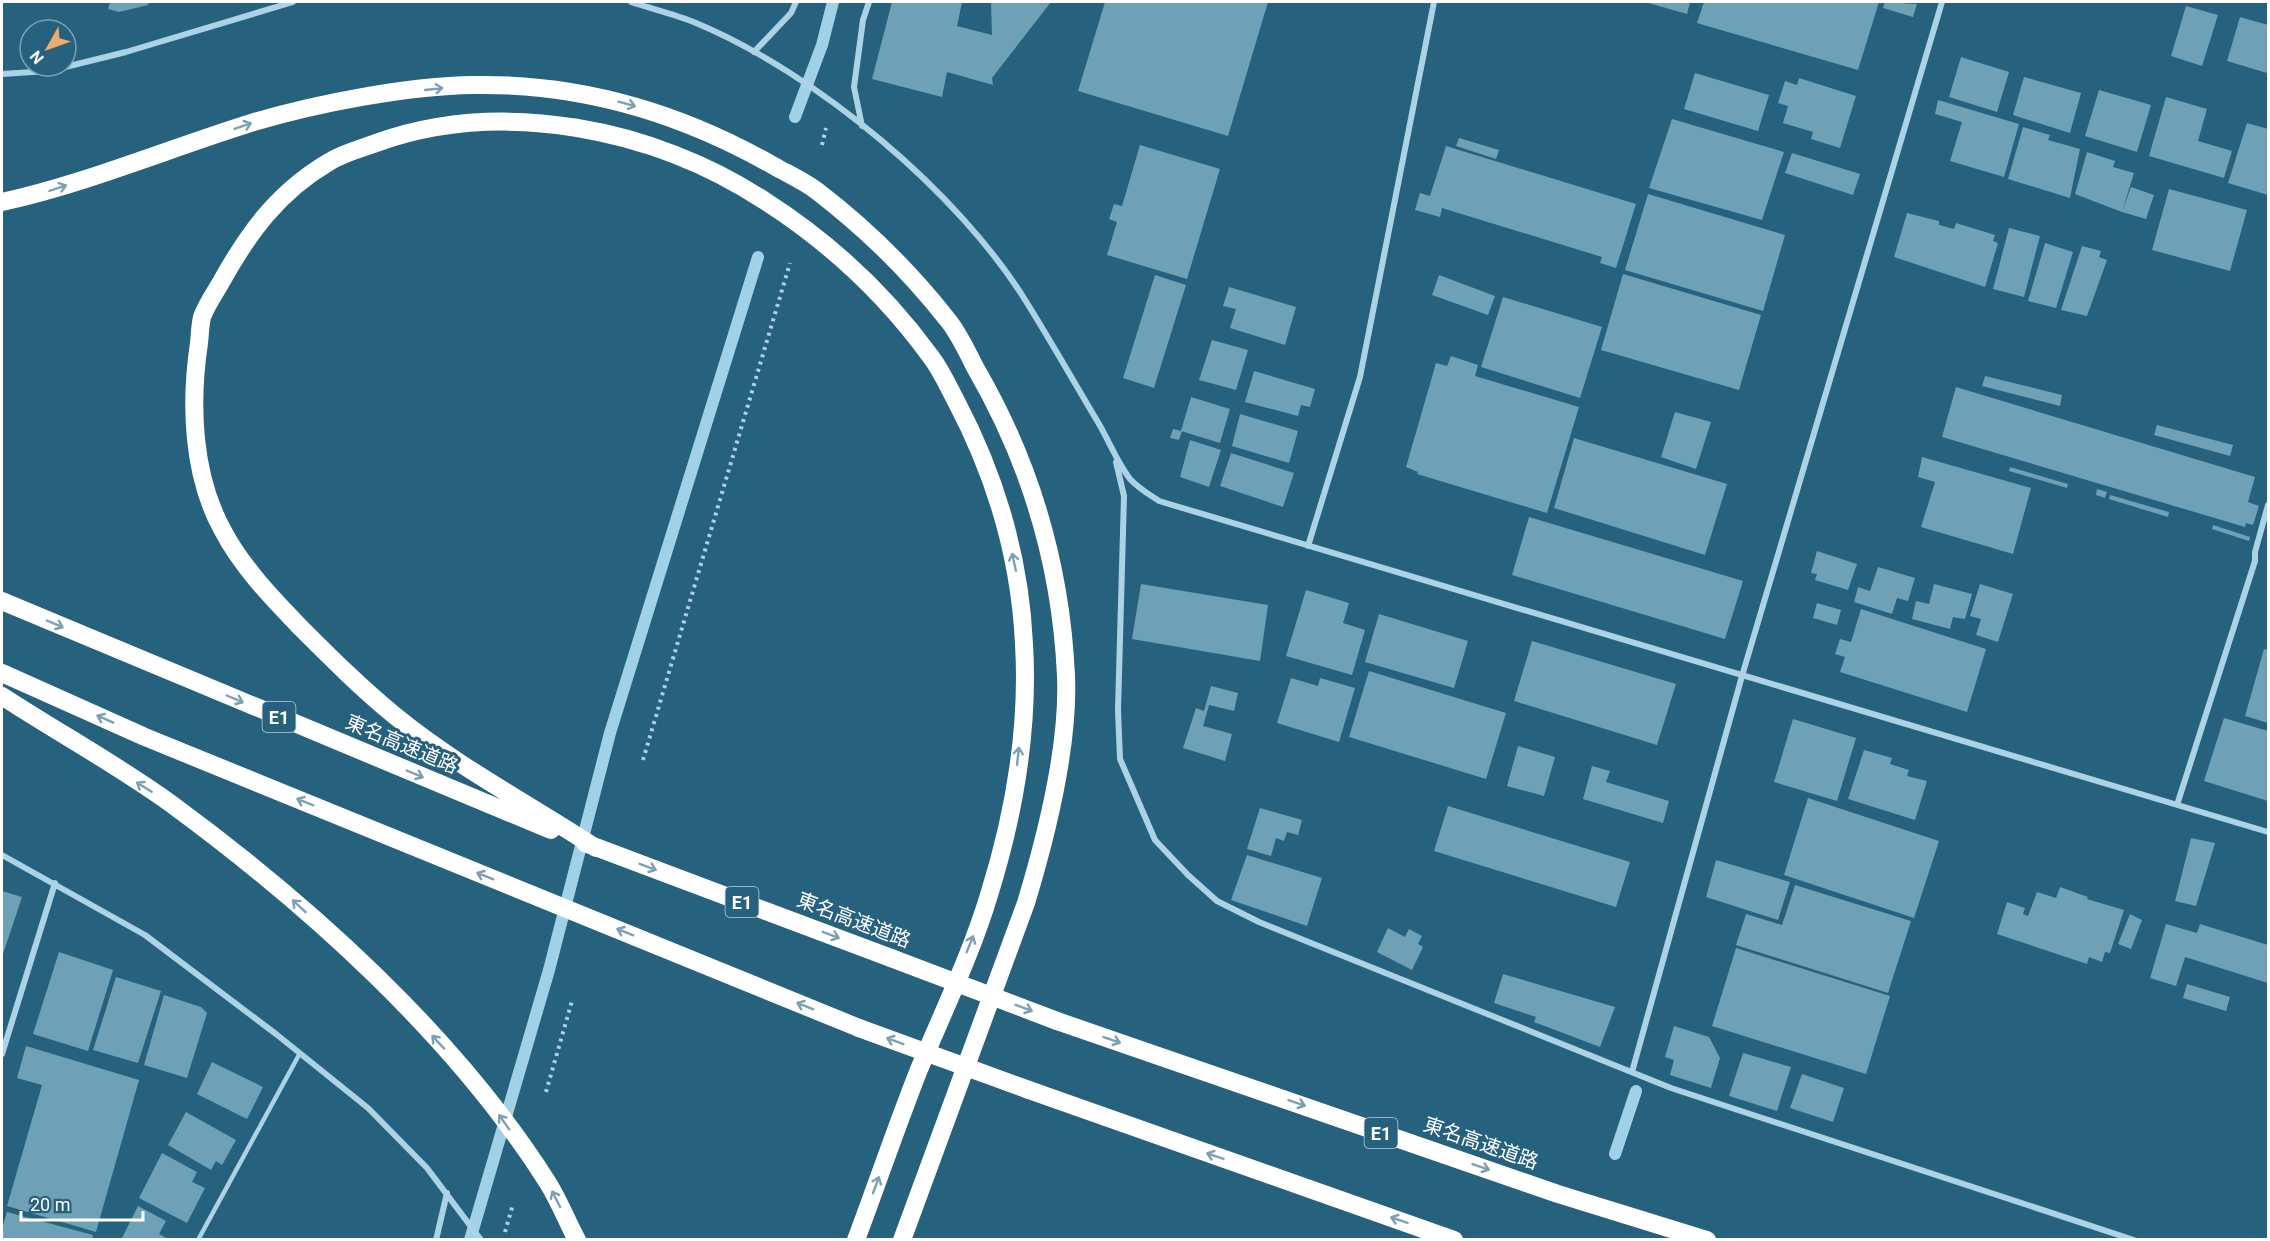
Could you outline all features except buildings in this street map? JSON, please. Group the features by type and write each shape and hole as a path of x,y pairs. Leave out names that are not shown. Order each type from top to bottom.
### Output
{"highway":[{"path":"2,202 55,189 257,122 365,96 473,85 570,89 661,114 736,144 815,189 877,244 949,321 999,408 1048,537 1061,616 1066,680 1051,805 1039,860 1026,903 902,1239"},
{"path":"558,828 396,717 325,652 265,591 220,527 198,461 193,386 202,316 243,241 282,196 332,159 405,133 452,124 508,122 579,128 641,143 696,164 761,197 826,243 882,298 935,361 981,449 1003,513 1018,583 1024,645 1023,709 1011,810 987,902 905,1106 856,1239"},
{"name":"東名高速道路","path":"2,601 558,828 594,847 1057,1021 1558,1194 1707,1239"},
{"path":"2,673 146,737 859,1028 1454,1239"},
{"path":"2,696 168,802 284,893 391,991 486,1096 548,1184 577,1239"}],"street":[{"path":"2,74 49,71 126,52 293,2"},
{"path":"631,2 696,23 767,59 831,101 921,174 982,241 1027,303 1102,430 1116,459 1132,482 1159,501 2268,832"},
{"path":"754,52 791,14 796,2"},
{"path":"863,127 854,87 863,20 869,2"},
{"path":"1308,546 1360,377 1434,2"},
{"path":"1632,1072 1742,676 1942,2"},
{"path":"1116,459 1124,496 1118,710 1120,759 1155,840 1188,876 1217,901 1259,922 1671,1088 2134,1239"},
{"path":"2177,805 2255,561 2255,552 2268,505"},
{"path":"2,855 145,935 300,1053 368,1108 427,1168 482,1239"},
{"path":"2,1054 55,883"},
{"path":"436,1239 447,1193"}],"lane":[{"path":"198,1239 300,1053"}],"path":[{"path":"643,760 790,263"},
{"path":"546,1092 572,1001"},
{"path":"503,1239 513,1204"}],"waterway":[{"path":"795,117 822,45 833,2"},
{"path":"470,1240 549,970 610,733 758,257"},
{"path":"1615,1154 1636,1091"}]}
